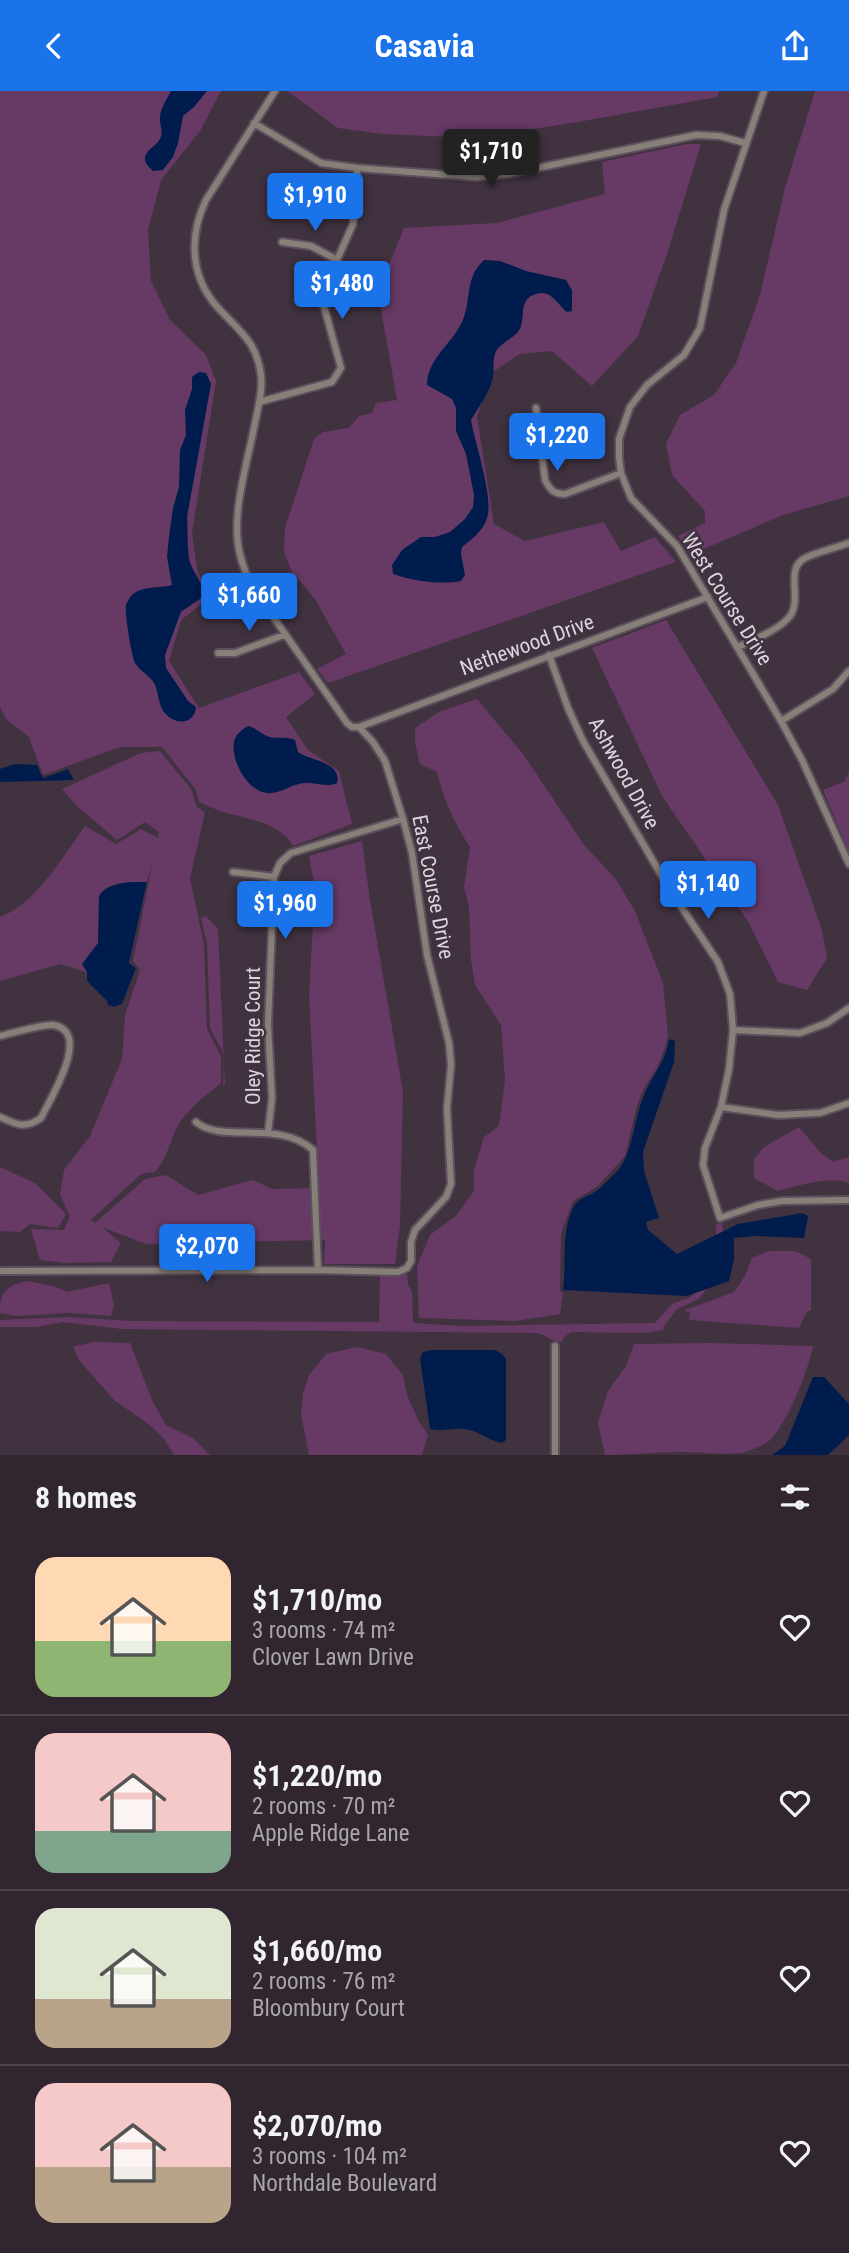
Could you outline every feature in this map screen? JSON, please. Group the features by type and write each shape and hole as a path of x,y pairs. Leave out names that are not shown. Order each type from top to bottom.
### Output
{"street":[{"name":"East Course Drive","path":"275,91 206,200 194,236 194,258 199,278 208,296 222,313 242,330 254,349 261,376 259,402 237,517 238,543 242,564 251,585 284,635 347,723 352,727 359,727 385,761 412,853 427,955 449,1043 451,1065 447,1108 451,1184 446,1196 415,1230 411,1242 411,1261 407,1268 398,1272 318,1270"},
{"name":"West Course Drive","path":"764,91 724,210 700,328 684,355 647,385 630,407 620,439 619,457 621,473 631,498 677,547 781,721 802,760 849,864"},
{"path":"254,123 321,163 356,169 477,177 508,174 696,135 720,136 746,143"},
{"path":"259,402 332,382 341,368 323,303 323,282 354,224 356,169"},
{"path":"282,242 311,246 337,260"},
{"path":"536,408 545,481 551,490 557,494 565,494 621,473"},
{"path":"738,647 780,625 789,617 796,599 795,571 802,560 849,543"},
{"name":"Nethewood Drive","path":"359,727 708,597"},
{"path":"218,653 235,653 284,635"},
{"name":"Ashwood Drive","path":"550,655 568,708 583,741 670,890 719,962 730,994 733,1030 729,1069 720,1107 705,1148 703,1165 720,1218 758,1205 782,1201 849,1200"},
{"path":"781,721 833,689 849,671"},
{"path":"233,872 274,877 280,863 291,853 403,819"},
{"name":"Oley Ridge Court","path":"268,1133 272,1098 268,1025 274,877"},
{"path":"733,1030 800,1033 828,1023 849,1008"},
{"path":"0,1035 52,1025 64,1029 71,1039 71,1053 41,1118 31,1125 16,1125 0,1117"},
{"path":"720,1107 778,1115 820,1113 849,1103"},
{"path":"0,1272 318,1270 313,1150 302,1140 268,1133 211,1130 202,1128 196,1122"},
{"path":"555,1346 555,1455"}],"shaded area":[{"path":"0,91 221,91 200,131 161,180 148,230 151,281 170,320 206,355 216,381 192,533 197,569 209,598 181,620 169,661 199,708 299,672 315,694 286,717 308,750 339,771 352,824 293,846 279,831 270,826 199,802 196,790 162,747 120,747 43,775 29,737 6,719 0,707"},
{"path":"287,91 719,91 717,97 476,138 383,134 338,128"},
{"path":"815,91 849,91 849,496 783,515 690,555 678,536 705,523 705,511 672,475 666,444 680,415 714,395 736,363 760,295 785,188"},
{"path":"687,144 701,144 638,336 592,386 552,351 520,354 491,373 477,417 494,524 525,541 604,522 621,551 655,537 676,562 328,683 317,669 346,654 315,599 292,572 284,552 285,528 314,439 323,432 349,428 359,416 372,413 376,403 397,400 378,292 404,228 497,223 605,194 602,162"},
{"path":"666,620 778,805 822,930 827,958 807,990 778,982 748,921 662,796 592,648"},
{"path":"477,699 523,754 584,845 615,878 635,911 663,983 668,1036 657,1068 637,1105 625,1156 598,1186 573,1201 561,1233 560,1291 563,1293 560,1314 515,1321 419,1318 417,1266 430,1235 456,1216 474,1191 474,1170 484,1137 499,1126 505,1080 501,1025 475,985 471,960 469,907 464,887 470,847 450,811 437,772 420,764 415,743 415,728 439,712"},
{"path":"160,751 191,789 197,807 205,812 190,879 204,944 207,1029 221,1056 221,1083 180,1122 163,1161 155,1172 141,1174 91,1220 95,1223 145,1179 166,1175 198,1195 253,1180 272,1189 319,1188 309,996 315,888 309,856 362,841 403,1092 400,1226 395,1264 324,1264 325,1240 146,1244 102,1227 121,1243 111,1262 64,1263 40,1260 31,1229 64,1230 70,1216 60,1195 64,1170 90,1136 122,1059 125,1015 140,970 133,961 153,861 129,963 136,968 122,1004 114,1007 108,1005 87,981 86,972 60,964 0,981 0,917 13,911 37,890 85,826 116,844 141,829 158,838 159,832 145,822 117,840 78,807 62,789 141,753"},
{"path":"849,773 849,852 823,790 844,782"},
{"path":"206,916 218,929 224,1054 210,1028 207,944 201,918"},
{"path":"799,1127 821,1153 833,1162 849,1157 849,1183 824,1181 778,1191 754,1178 754,1159 764,1147"},
{"path":"0,1167 35,1183 66,1214 58,1228 30,1224 20,1232 0,1231"},
{"path":"722,1223 726,1263 699,1299 677,1309 663,1330 644,1333 571,1332 562,1342 537,1333 122,1329 63,1322 36,1327 0,1327 0,1320 68,1317 131,1321 379,1322 380,1275 407,1273 412,1292 413,1323 461,1326 655,1323 672,1304 691,1297 717,1263 716,1224"},
{"path":"769,1251 795,1251 811,1259 811,1311 807,1311 799,1328 689,1320 690,1312 683,1311 734,1292 745,1276 752,1258"},
{"path":"27,1281 67,1292 109,1283 114,1306 111,1316 68,1313 16,1316 0,1313 1,1299 6,1291"},
{"path":"93,1342 130,1343 152,1400 166,1425 193,1438 210,1455 174,1455 164,1439 151,1426 114,1400 79,1360 73,1347"},
{"path":"634,1344 813,1346 796,1396 784,1421 770,1440 741,1453 605,1455 598,1422 608,1391 626,1366"},
{"path":"357,1347 386,1354 403,1375 407,1395 428,1435 422,1455 309,1455 301,1414 303,1393 309,1375 326,1354"}],"water":[{"path":"171,91 207,91 183,116 173,157 163,170 153,171 146,163 145,157 161,136 161,113"},
{"path":"484,260 500,261 526,271 566,280 572,290 572,311 567,312 546,294 531,296 525,303 519,330 495,354 493,378 471,420 486,485 488,509 483,527 462,547 465,575 461,581 453,582 409,579 393,574 392,565 402,550 421,537 435,537 450,532 465,519 473,507 474,495 466,454 456,431 456,408 452,399 427,385 435,359 462,322 471,282"},
{"path":"199,372 206,373 211,384 187,517 189,559 204,596 181,612 165,655 166,668 188,701 196,707 191,718 181,721 166,714 154,683 135,663 126,605 135,593 172,585 167,557 173,508 179,487 180,450 186,435 185,410 192,389 192,377"},
{"path":"248,726 270,737 295,740 298,752 330,766 335,771 337,783 304,783 273,793 256,789 245,778 235,757 236,737"},
{"path":"15,764 37,765 43,778 68,769 74,780 0,782 0,769"},
{"path":"147,882 129,963 136,968 122,1004 114,1007 108,1005 87,981 87,972 82,964 98,943 99,896 114,885"},
{"path":"669,1039 675,1041 674,1062 643,1152 644,1171 659,1218 646,1222 648,1230 677,1254 738,1224 802,1213 808,1216 804,1238 734,1238 734,1259 729,1281 687,1296 563,1290 565,1237 574,1206 600,1188 624,1161 641,1102 662,1061"},
{"path":"495,1350 502,1354 506,1359 506,1440 497,1442 464,1429 430,1429 420,1358 423,1352"},
{"path":"813,1377 824,1377 849,1404 849,1435 828,1455 772,1455 785,1446"}]}
